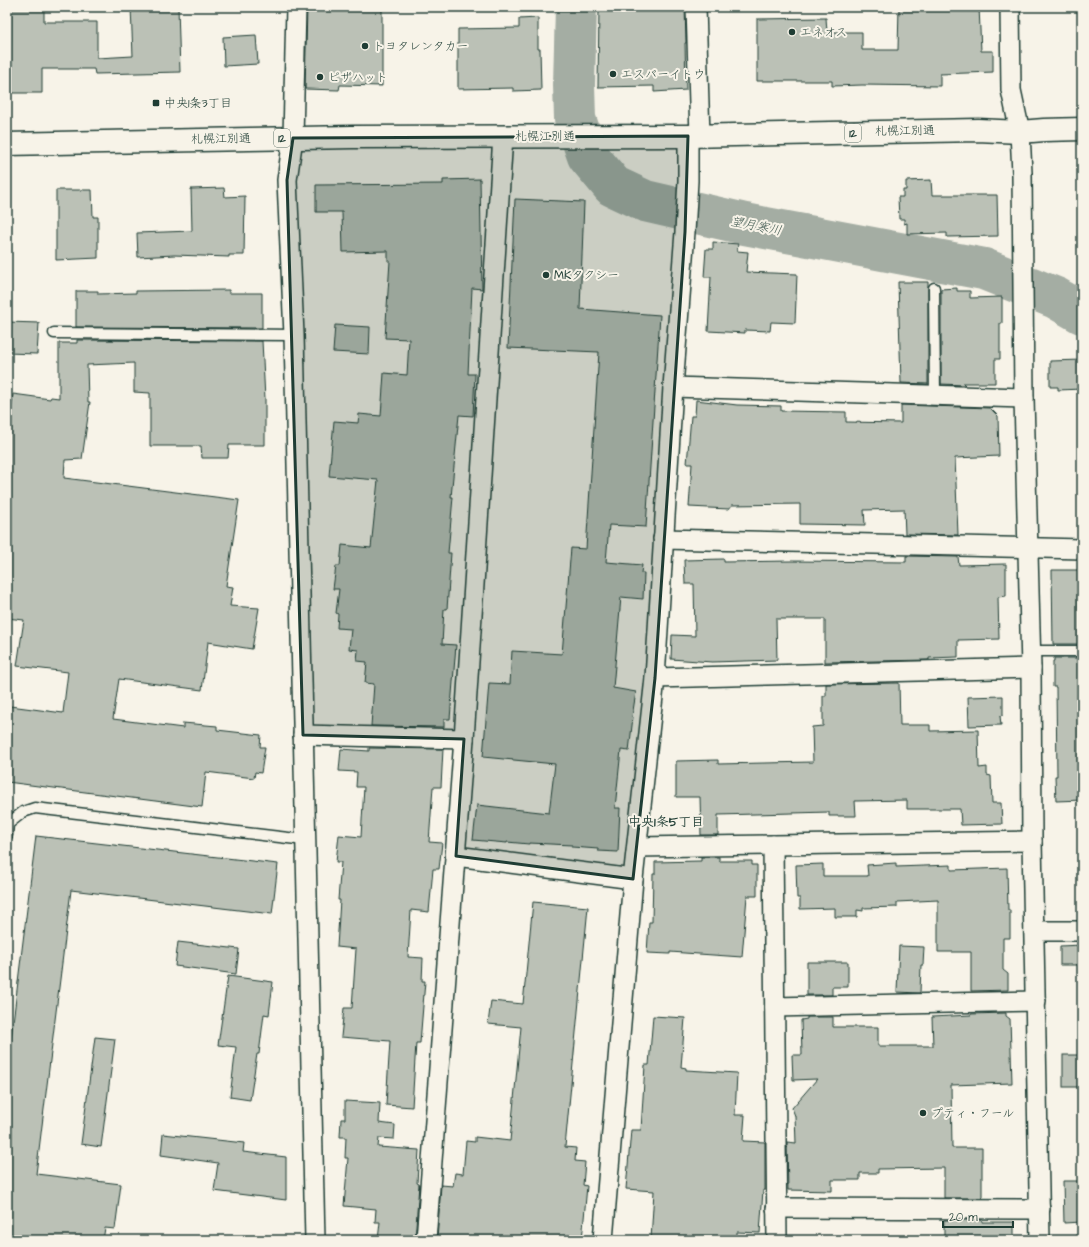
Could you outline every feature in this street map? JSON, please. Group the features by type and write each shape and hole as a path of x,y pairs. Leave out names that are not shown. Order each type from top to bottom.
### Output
{"highway":[{"name":"札幌江別通","path":"7,144 293,138 694,136 978,130 1020,132 1082,129"}],"street":[{"path":"296,7 293,138 287,180 294,335 315,1240"},
{"path":"604,1240 633,879 655,678 673,387 688,181 694,136 696,7"},
{"path":"1010,7 1011,90 1020,132 1022,173 1024,398 1031,660 1032,841 1040,1240"},
{"path":"426,1240 456,856 503,136"},
{"path":"673,387 1024,398"},
{"path":"663,539 1082,549"},
{"path":"655,678 1031,660"},
{"path":"303,735 464,739"},
{"path":"637,847 1032,841"},
{"path":"773,845 777,1240"},
{"path":"456,856 633,879"},
{"path":"1034,931 1082,931"},
{"path":"775,1007 1036,1001"},
{"path":"776,1208 1040,1209"}],"lane":[{"path":"934,288 936,396"},
{"path":"54,333 294,335"},
{"path":"1031,660 1082,651"},
{"path":"7,836 8,824 24,812 35,808 305,840"}],"highlighted area":[{"path":"688,136 685,232 655,678 633,879 456,856 464,739 303,735 287,180 293,138"}],"building":[{"path":"11,7 44,7 44,22 97,22 97,58 133,56 131,7 178,7 180,72 95,74 94,69 42,69 42,93 10,93"},
{"path":"307,7 382,7 382,86 340,85 339,90 305,89"},
{"path":"599,7 685,7 686,90 654,92 654,86 598,87"},
{"path":"899,7 979,7 981,51 993,51 993,72 940,74 940,86 832,86 832,81 757,81 757,19 826,18 827,32 862,32 862,50 898,50"},
{"path":"538,18 538,49 540,49 541,90 513,91 513,88 458,89 458,29 519,28 519,19"},
{"path":"256,35 258,64 224,66 223,37"},
{"path":"480,179 482,289 472,288 468,374 475,374 473,416 459,415 451,497 453,497 448,553 451,553 447,609 444,609 442,644 456,645 450,719 444,719 444,727 371,726 374,684 365,683 367,662 357,661 358,650 349,649 351,629 337,628 338,614 336,613 339,589 333,589 336,566 340,566 342,545 371,548 378,480 329,476 334,421 358,423 359,414 381,416 384,373 407,375 409,339 385,338 390,261 388,261 388,251 343,252 342,212 316,212 316,185 443,184 443,180"},
{"path":"931,180 932,195 997,195 998,236 947,237 947,233 907,234 907,223 904,224 904,219 899,219 898,197 903,197 903,190 906,190 906,181"},
{"path":"224,188 225,197 245,196 244,255 229,255 229,257 174,255 138,257 137,233 192,231 191,189"},
{"path":"56,190 92,190 93,217 98,217 98,258 56,260"},
{"path":"515,199 584,202 580,309 660,315 646,527 609,525 606,562 642,565 641,573 644,573 643,599 621,597 613,688 636,692 629,751 621,750 615,808 620,808 618,852 598,851 598,849 572,847 572,845 507,843 473,840 477,805 549,813 555,764 483,757 489,683 510,684 512,651 562,654 571,548 586,549 599,352 508,348"},
{"path":"713,242 738,244 737,251 748,252 746,272 797,274 795,323 771,322 770,331 745,330 745,333 708,331 711,277 704,277 706,249 713,249"},
{"path":"898,282 928,282 928,384 901,383"},
{"path":"957,288 957,291 970,291 970,298 1002,297 1000,359 995,359 995,383 963,383 965,385 941,384 941,289"},
{"path":"229,290 229,293 262,293 262,328 76,327 76,291 98,291 98,294 136,293 136,291"},
{"path":"7,322 39,323 37,354 7,353"},
{"path":"335,325 370,327 369,354 333,352"},
{"path":"77,340 262,341 265,399 265,445 229,445 228,458 202,458 201,446 150,446 150,393 134,392 134,363 87,365 88,402 90,402 82,459 65,460 64,478 239,500 226,586 233,587 230,606 259,608 252,649 208,642 202,690 119,679 113,719 183,728 183,723 217,726 217,730 261,735 260,747 265,747 261,773 255,772 254,778 206,772 202,807 7,782 7,732 10,706 63,713 68,672 17,666 24,620 7,618 7,445 13,394 50,399 51,397 59,398 59,343 77,343"},
{"path":"1082,360 1082,389 1058,390 1058,387 1050,387 1050,361"},
{"path":"696,400 737,405 781,406 781,411 846,412 846,422 901,423 901,405 990,408 998,416 999,456 955,458 958,535 905,534 904,509 864,510 865,525 800,524 800,504 732,505 729,509 689,507 692,464 687,464 691,416 695,416"},
{"path":"906,556 958,557 959,565 1006,564 1006,596 998,597 999,639 958,640 958,657 929,658 929,660 825,662 825,619 776,619 777,660 712,662 671,659 672,635 695,636 694,584 685,584 684,560 724,559 724,562 906,562"},
{"path":"1052,570 1079,570 1079,609 1082,608 1082,644 1053,644"},
{"path":"1054,658 1082,658 1082,800 1056,801 1056,687 1053,687"},
{"path":"899,683 900,725 930,725 930,731 978,730 979,768 987,767 987,775 991,776 992,803 1001,803 1002,824 961,825 960,809 907,809 907,800 855,801 856,816 829,816 829,812 718,815 718,835 701,835 700,797 676,797 676,761 718,760 718,764 813,762 812,727 823,726 823,696 826,696 826,684"},
{"path":"1003,696 1003,715 1000,716 1001,725 969,726 968,697"},
{"path":"369,748 443,749 441,787 433,787 429,842 442,843 439,869 433,869 429,912 411,910 408,957 423,958 422,981 425,981 420,1043 416,1043 412,1107 386,1105 390,1041 341,1037 344,1008 352,1008 356,949 337,947 340,900 338,900 341,862 336,862 339,835 361,837 364,787 356,787 357,772 339,771 341,749 369,751"},
{"path":"36,836 278,864 272,914 71,890 36,1174 121,1184 115,1229 105,1228 103,1240 7,1240 7,1071"},
{"path":"701,857 719,857 719,861 752,861 752,865 757,865 757,896 747,896 742,957 670,952 670,954 647,953 649,922 652,922 653,874 655,874 655,862 701,861"},
{"path":"896,863 896,867 951,865 951,870 1007,868 1010,938 1003,938 1003,970 1008,974 1008,990 971,991 971,952 938,952 938,900 897,902 897,907 863,908 863,911 857,910 857,917 835,917 835,908 800,909 800,898 797,898 796,865 823,864 823,876 868,876 867,865"},
{"path":"533,902 588,907 565,1147 576,1148 575,1161 585,1162 583,1185 587,1186 582,1240 437,1240 441,1185 453,1186 455,1173 463,1174 466,1141 475,1142 475,1137 510,1141 521,1027 488,1024 491,1001 523,1004"},
{"path":"178,942 239,949 236,974 175,966"},
{"path":"1082,945 1082,965 1060,965 1060,946"},
{"path":"899,946 924,947 923,965 921,965 920,993 897,992"},
{"path":"807,962 848,962 848,987 832,987 832,995 807,995"},
{"path":"228,976 273,982 269,1015 264,1014 259,1054 257,1054 250,1100 230,1097 236,1047 218,1045"},
{"path":"1006,1013 1006,1016 1010,1019 1012,1083 951,1085 952,1148 982,1148 982,1198 944,1198 944,1168 878,1169 878,1173 860,1173 860,1180 832,1180 832,1191 788,1190 787,1142 796,1143 795,1116 792,1108 817,1079 793,1080 792,1055 802,1055 801,1020 807,1019 807,1017 833,1017 833,1027 878,1027 878,1046 933,1046 932,1017"},
{"path":"653,1016 685,1018 681,1067 686,1068 686,1070 737,1073 735,1115 745,1115 743,1141 765,1142 765,1190 763,1190 760,1233 737,1232 737,1240 651,1240 654,1191 626,1189 631,1130 641,1130 645,1065 649,1065"},
{"path":"95,1037 115,1039 101,1147 81,1144"},
{"path":"1063,1055 1082,1055 1082,1087 1063,1087"},
{"path":"345,1101 380,1103 379,1123 395,1125 394,1139 379,1138 378,1147 419,1150 417,1183 419,1184 415,1240 378,1240 380,1222 375,1222 376,1209 344,1206 348,1158 345,1158 346,1137 340,1137 341,1119 345,1119"},
{"path":"163,1134 244,1143 243,1152 286,1157 286,1200 214,1191 218,1163 161,1155"},
{"path":"1063,1181 1082,1181 1082,1222 1064,1223"},
{"path":"944,1220 1014,1222 1014,1240 944,1240"}],"waterway":[{"name":"望月寒川","path":"576,7 574,85 575,119 588,156 613,186 645,201 745,224 984,269 1056,298 1082,313"}],"place":[{"name":"エネオス","path":"792,32"},
{"name":"トヨタレンタカー","path":"365,46"},
{"name":"エスパーイトウ","path":"613,74"},
{"name":"ピザハット","path":"320,77"},
{"name":"中央1条3丁目","path":"156,103"},
{"name":"MKタクシー","path":"546,275"},
{"name":"プティ・フール","path":"923,1113"}],"district":[{"name":"中央1条5丁目","path":"666,822"}]}
